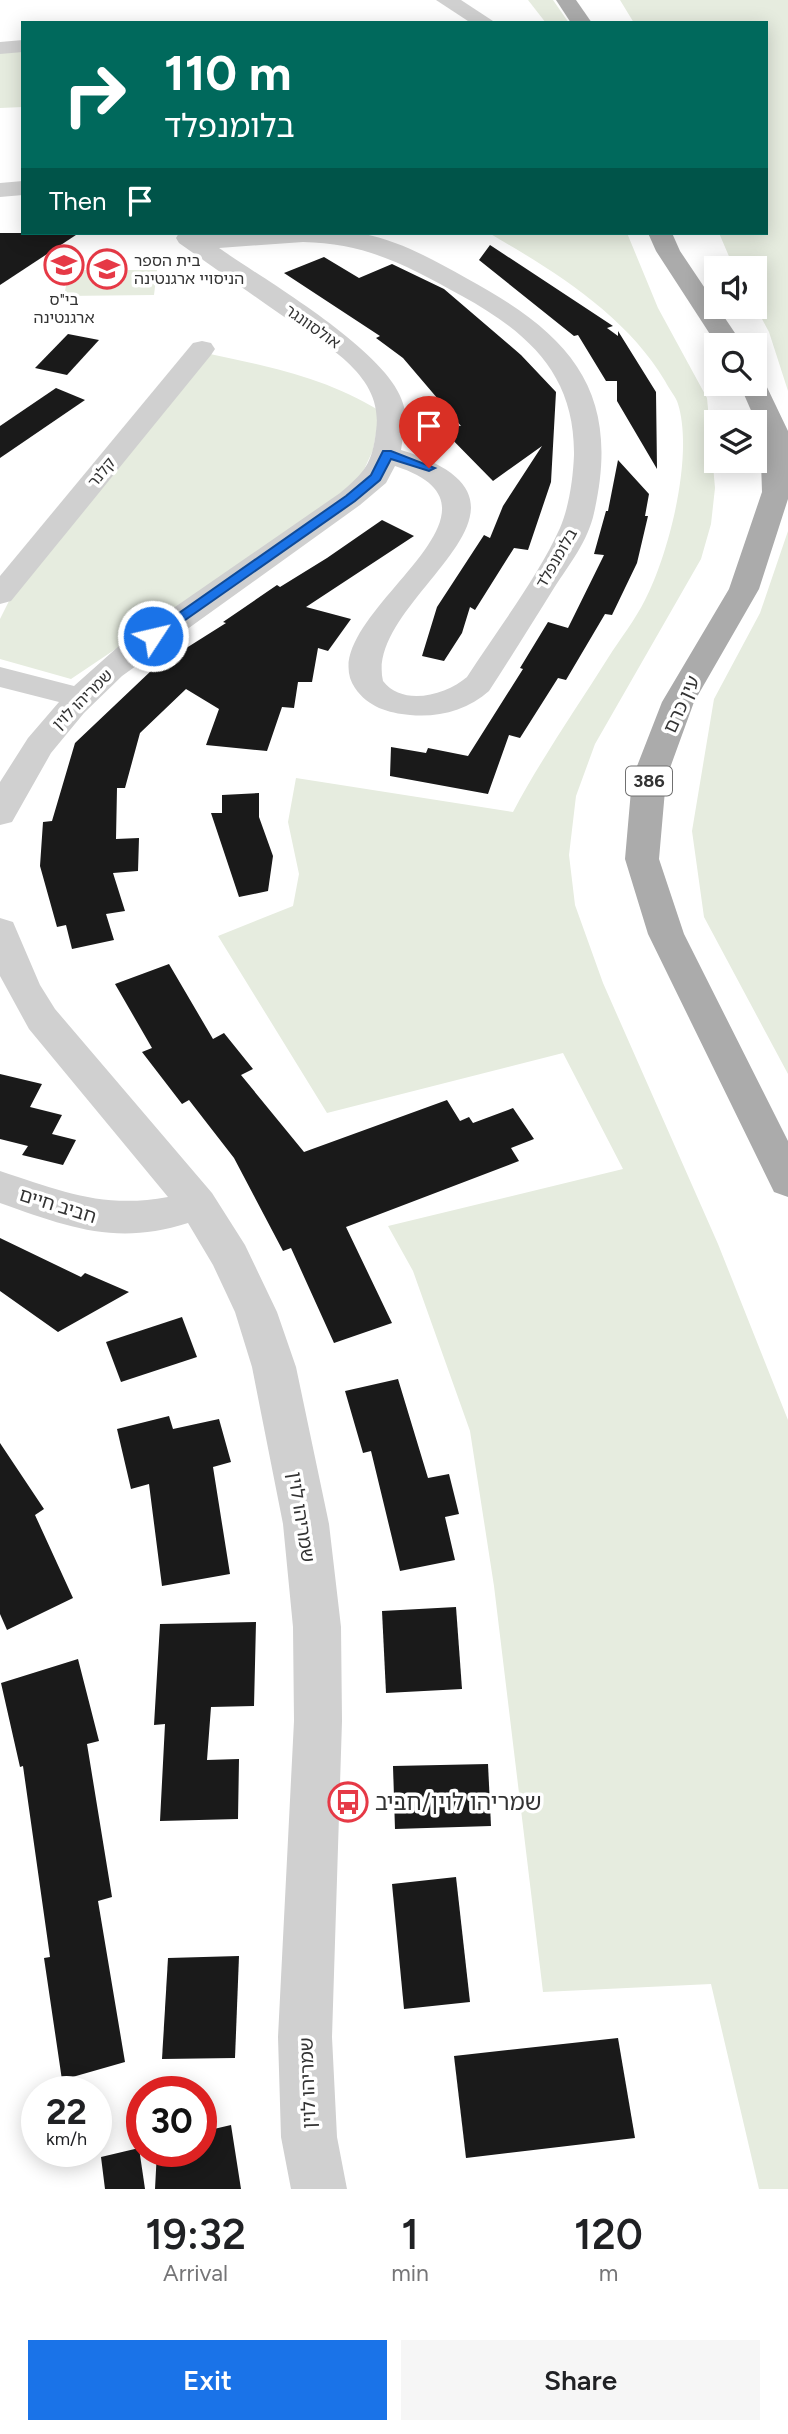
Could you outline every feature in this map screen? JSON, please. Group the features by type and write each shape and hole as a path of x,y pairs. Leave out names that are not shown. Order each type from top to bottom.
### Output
{"main road":[{"path":"566,0 581,21"},
{"path":"661,235 668,251 722,333"},
{"name":"עין כרם","path":"757,396 774,431 776,492 744,589 678,702 649,779 642,859 666,934 788,1181"}],"street":[{"path":"446,0 483,21"},
{"path":"0,48 21,46"},
{"path":"0,190 21,188"},
{"name":"בלומנפלד","path":"188,238 314,235 340,236 373,243 460,284 517,318 557,354 573,378 582,400 588,453 579,517 564,548 478,684 461,698 438,705 409,706 385,700 371,688 363,671 366,653 443,544 452,527 457,508 446,480 429,468 387,454"},
{"name":"אולסוונגר","path":"188,238 348,350 374,374 391,407 387,454"},
{"name":"קלנר","path":"0,595 202,349"},
{"name":"שמריהו לוין","path":"0,814 7,783 79,697 131,652 351,499 376,477 387,454"},
{"path":"0,677 79,697"},
{"name":"שמריהו לוין","path":"0,931 23,988 42,1019 198,1204 230,1256 256,1312 274,1367 306,1524 317,1627 318,1721 305,2037 309,2137 319,2189"},
{"name":"חביב חיים","path":"0,1187 100,1220 166,1216 198,1204"}],"shaded area":[{"path":"528,0 553,0 568,21 544,21"},
{"path":"620,0 788,0 788,391 769,332 762,319 767,319 767,256 729,256 720,235 768,235 768,21 633,21"},
{"path":"21,49 21,107 0,108 0,51"},
{"path":"492,235 628,235 658,308 707,398 708,410 704,410 704,473 714,473 715,488 711,524 701,559 595,744 576,796 569,855 575,905 603,983 718,1244 788,1420 788,2189 759,2189 711,1984 543,1992 494,1586 470,1431 413,1271 388,1226 623,1169 563,1053 327,1113 218,936 293,906 299,874 288,822 296,778 513,812 547,753 645,600 663,557 677,504 683,450 677,401 649,357 630,335 563,279"},
{"path":"69,270 157,270 154,295 64,296"},
{"path":"210,354 319,382 380,411 373,450 362,474 321,511 71,679 0,659 0,619 9,601"},
{"path":"788,531 788,1074 704,917 692,831 714,699 760,613"}],"building":[{"path":"0,233 76,235 0,285"},
{"path":"490,245 613,326 607,328 618,336 618,331 656,392 657,469 617,401 617,381 606,381 578,335 574,336 479,260"},
{"path":"324,257 359,278 392,264 444,289 521,355 556,392 551,482 528,550 514,548 475,610 470,607 462,633 444,661 422,656 437,607 484,535 490,538 503,506 542,446 493,481 437,424 461,426 403,358 376,338 380,336 284,273"},
{"path":"68,334 99,340 67,375 35,368"},
{"path":"56,388 85,400 0,458 0,426"},
{"path":"618,460 649,494 645,516 648,516 637,563 612,615 605,614 566,680 558,678 520,738 509,735 488,794 390,776 391,747 426,753 428,748 468,756 523,669 520,668 548,622 568,628 604,555 594,554 608,511"},
{"path":"382,520 414,536 306,607 351,619 328,651 318,648 312,682 298,682 294,708 282,707 267,751 206,745 219,709 186,689 140,733 125,788 117,788 116,839 139,838 138,871 113,873 125,911 106,914 114,940 72,949 66,925 57,927 40,866 43,822 52,821 75,743 153,669 226,623 223,622 277,585 280,587 327,558"},
{"path":"259,793 259,817 273,856 268,891 239,897 211,813 222,813 222,795"},
{"path":"169,964 213,1039 224,1033 253,1069 241,1075 304,1152 447,1100 460,1121 469,1117 473,1123 513,1108 534,1139 511,1148 519,1161 346,1227 392,1323 334,1343 291,1248 283,1251 234,1158 189,1100 182,1104 142,1052 152,1048 115,984"},
{"path":"0,1074 42,1084 30,1107 62,1115 52,1134 76,1140 63,1165 22,1155 28,1146 0,1139"},
{"path":"0,1238 81,1277 85,1273 129,1292 58,1332 0,1291"},
{"path":"182,1317 197,1357 121,1382 106,1342"},
{"path":"398,1379 428,1478 449,1474 459,1514 445,1517 455,1560 400,1571 371,1451 363,1453 345,1391"},
{"path":"169,1416 173,1429 219,1419 231,1462 213,1467 230,1574 162,1586 149,1484 131,1489 117,1429"},
{"path":"0,1443 44,1509 35,1515 73,1598 7,1630 0,1614"},
{"path":"456,1607 462,1689 386,1693 382,1611"},
{"path":"256,1622 254,1706 211,1707 207,1760 239,1759 238,1819 160,1821 165,1724 154,1725 160,1624"},
{"path":"78,1659 99,1741 87,1744 112,1897 98,1901 125,2062 76,2076 61,2076 44,1958 50,1957 23,1766 20,1767 1,1683"},
{"path":"488,1764 491,1826 395,1829 393,1766"},
{"path":"456,1877 470,2002 404,2009 392,1884"},
{"path":"239,1956 235,2058 162,2059 168,1958"},
{"path":"618,2038 635,2138 466,2158 454,2056"},
{"path":"231,2125 241,2189 155,2189 156,2167 217,2167 217,2128"},
{"path":"126,2151 126,2167 142,2167 145,2189 105,2189 102,2167 112,2167 112,2154"}],"place":[{"name":"בי\"ס ארגנטינה","path":"64,265"},
{"name":"בית הספר הניסויי ארגנטינה","path":"107,269"},
{"name":"שמריהו לוין/חביב","path":"348,1802"}],"route":[{"path":"153,636 351,499 376,477 387,454 429,468"}]}
